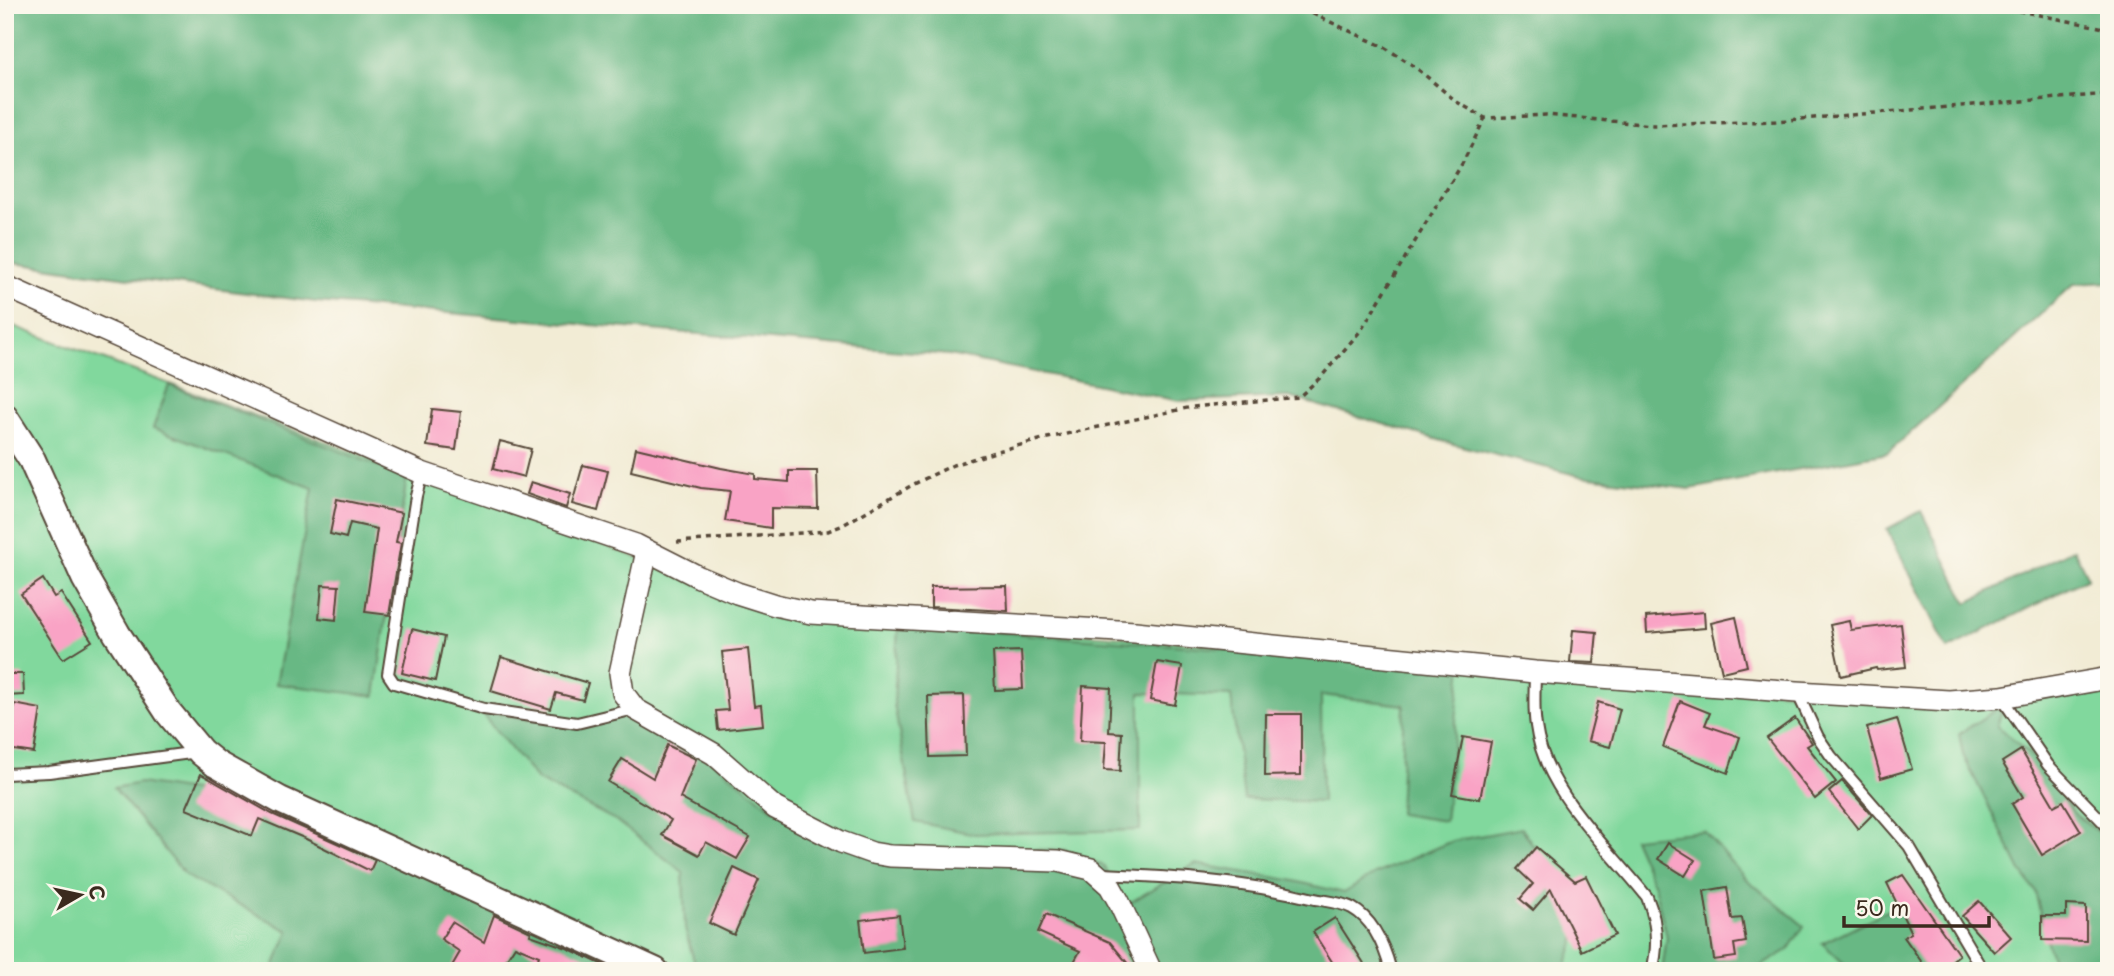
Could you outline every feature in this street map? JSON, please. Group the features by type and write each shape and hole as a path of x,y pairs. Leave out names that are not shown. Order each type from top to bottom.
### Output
{"street":[{"path":"5,286 422,473 647,551 737,593 811,613 1135,632 1535,671 1950,701 2000,697 2109,678"},
{"path":"5,418 32,460 85,578 117,634 168,712 201,752 216,764 279,800 655,971"},
{"path":"647,551 620,673 627,702 635,709 714,754 780,811 859,849 890,856 1058,861 1082,865 1099,874 1119,902 1152,971"}],"lane":[{"path":"422,473 407,551 388,674 390,680 484,709 577,723 635,709"},
{"path":"1535,671 1535,724 1547,761 1570,806 1647,897 1654,914 1656,956 1652,971"},
{"path":"1797,692 1818,737 1831,756 1909,846 1983,971"},
{"path":"2000,697 2048,765 2109,828"},
{"path":"5,774 50,772 201,752"},
{"path":"1099,874 1199,878 1292,893 1351,907 1365,918 1374,932 1387,955 1391,971"}],"path":[{"path":"1294,5 1384,47 1415,66 1457,102 1485,118 1546,115 1653,125 1776,121 2109,94"},
{"path":"1989,5 2109,29"},
{"path":"675,543 828,531 914,484 953,466 998,451 1192,407 1292,400 1299,397 1322,376 1362,329 1462,164 1485,118"}],"green space":[{"path":"5,5 2109,5 2109,282 2074,284 1888,453 1690,489 1580,476 1453,444 1289,397 1179,401 949,355 316,302 5,262"},
{"path":"5,323 644,560 764,611 962,624 1951,705 2109,682 2109,971 5,971"},
{"path":"169,385 407,477 375,696 276,684 313,488 153,428"},
{"path":"1921,511 1967,603 2074,549 2088,578 1948,649 1887,529"},
{"path":"898,625 1462,666 1445,821 1399,814 1404,705 1321,695 1322,802 1244,799 1231,696 1140,693 1140,830 975,834 915,822 894,704"},
{"path":"2004,704 1997,726 2034,758 2074,813 2109,840 2109,971 2057,971 2035,891 2022,873 1963,755 1959,734"},
{"path":"480,711 584,727 631,712 704,754 772,808 882,848 1066,850 1104,866 1126,905 1195,864 1290,880 1344,893 1375,874 1452,841 1522,828 1582,921 1564,971 697,971 685,929 683,872 615,820 537,780"},
{"path":"231,777 640,971 272,971 289,931 186,876 114,788 140,783 219,795"},
{"path":"1704,831 1744,877 1804,926 1788,950 1753,971 1662,971 1667,937 1654,886 1633,838"},
{"path":"1914,897 1948,971 1852,971 1822,943"}],"building":[{"path":"432,409 461,412 456,450 427,446"},
{"path":"500,441 531,449 524,477 493,469"},
{"path":"636,448 755,474 755,479 789,482 789,471 817,471 818,509 771,508 771,528 725,521 730,491 701,488 631,471"},
{"path":"583,465 608,471 598,511 572,504"},
{"path":"531,482 570,494 566,508 527,494"},
{"path":"337,499 402,513 396,542 401,543 389,615 365,612 377,529 350,523 346,538 330,534"},
{"path":"43,579 54,597 61,593 92,641 63,659 21,594"},
{"path":"322,585 339,586 336,620 319,618"},
{"path":"1007,586 1008,611 931,607 931,587"},
{"path":"1704,612 1705,628 1647,633 1646,617"},
{"path":"1736,617 1747,666 1722,672 1711,623"},
{"path":"1849,621 1851,630 1901,624 1906,667 1876,668 1841,676 1830,625"},
{"path":"412,629 444,637 435,681 402,673"},
{"path":"1573,630 1597,632 1594,663 1570,662"},
{"path":"748,649 754,706 761,705 763,725 718,730 716,711 728,710 722,652"},
{"path":"1021,651 1023,689 995,690 993,652"},
{"path":"501,657 588,683 583,700 556,693 551,709 491,691"},
{"path":"1157,662 1182,666 1175,705 1150,700"},
{"path":"5,674 23,674 24,695 5,696"},
{"path":"1083,686 1111,688 1109,732 1122,733 1120,771 1104,770 1106,742 1080,741"},
{"path":"964,695 966,756 930,757 928,696"},
{"path":"1680,701 1710,713 1705,725 1740,737 1728,773 1663,747"},
{"path":"1598,702 1620,709 1610,747 1588,741"},
{"path":"14,704 41,709 34,753 7,749"},
{"path":"1266,714 1301,714 1301,775 1265,776"},
{"path":"1795,718 1812,743 1807,746 1836,782 1815,799 1767,738"},
{"path":"1897,719 1912,769 1881,778 1867,728"},
{"path":"1463,737 1491,742 1480,799 1452,794"},
{"path":"667,745 696,759 680,798 750,837 737,859 706,842 699,855 662,835 671,820 608,782 622,759 653,778"},
{"path":"2021,750 2054,806 2063,801 2081,831 2042,855 2012,804 2023,797 2002,762"},
{"path":"201,774 272,814 375,860 370,871 259,819 252,836 186,809"},
{"path":"1842,781 1872,815 1858,829 1829,792"},
{"path":"1668,843 1695,860 1685,876 1658,859"},
{"path":"1536,847 1575,881 1586,876 1615,935 1582,951 1551,889 1533,910 1520,899 1533,884 1517,869"},
{"path":"734,868 759,880 734,935 709,923"},
{"path":"1903,875 1959,955 1949,963 1954,971 1928,971 1904,937 1911,933 1887,883"},
{"path":"1727,887 1732,919 1742,918 1746,942 1734,944 1736,957 1714,960 1704,891"},
{"path":"1979,901 2011,937 1994,952 1962,916"},
{"path":"2066,905 2086,906 2086,941 2042,940 2042,916 2066,916"},
{"path":"1046,914 1110,942 1134,971 1069,971 1080,951 1038,932"},
{"path":"494,915 531,932 530,935 567,948 616,971 534,971 539,956 515,946 499,971 449,971 460,952 441,939 452,922 484,942"},
{"path":"899,915 903,948 864,953 860,920"},
{"path":"1335,918 1365,965 1355,971 1338,971 1313,932"}]}
